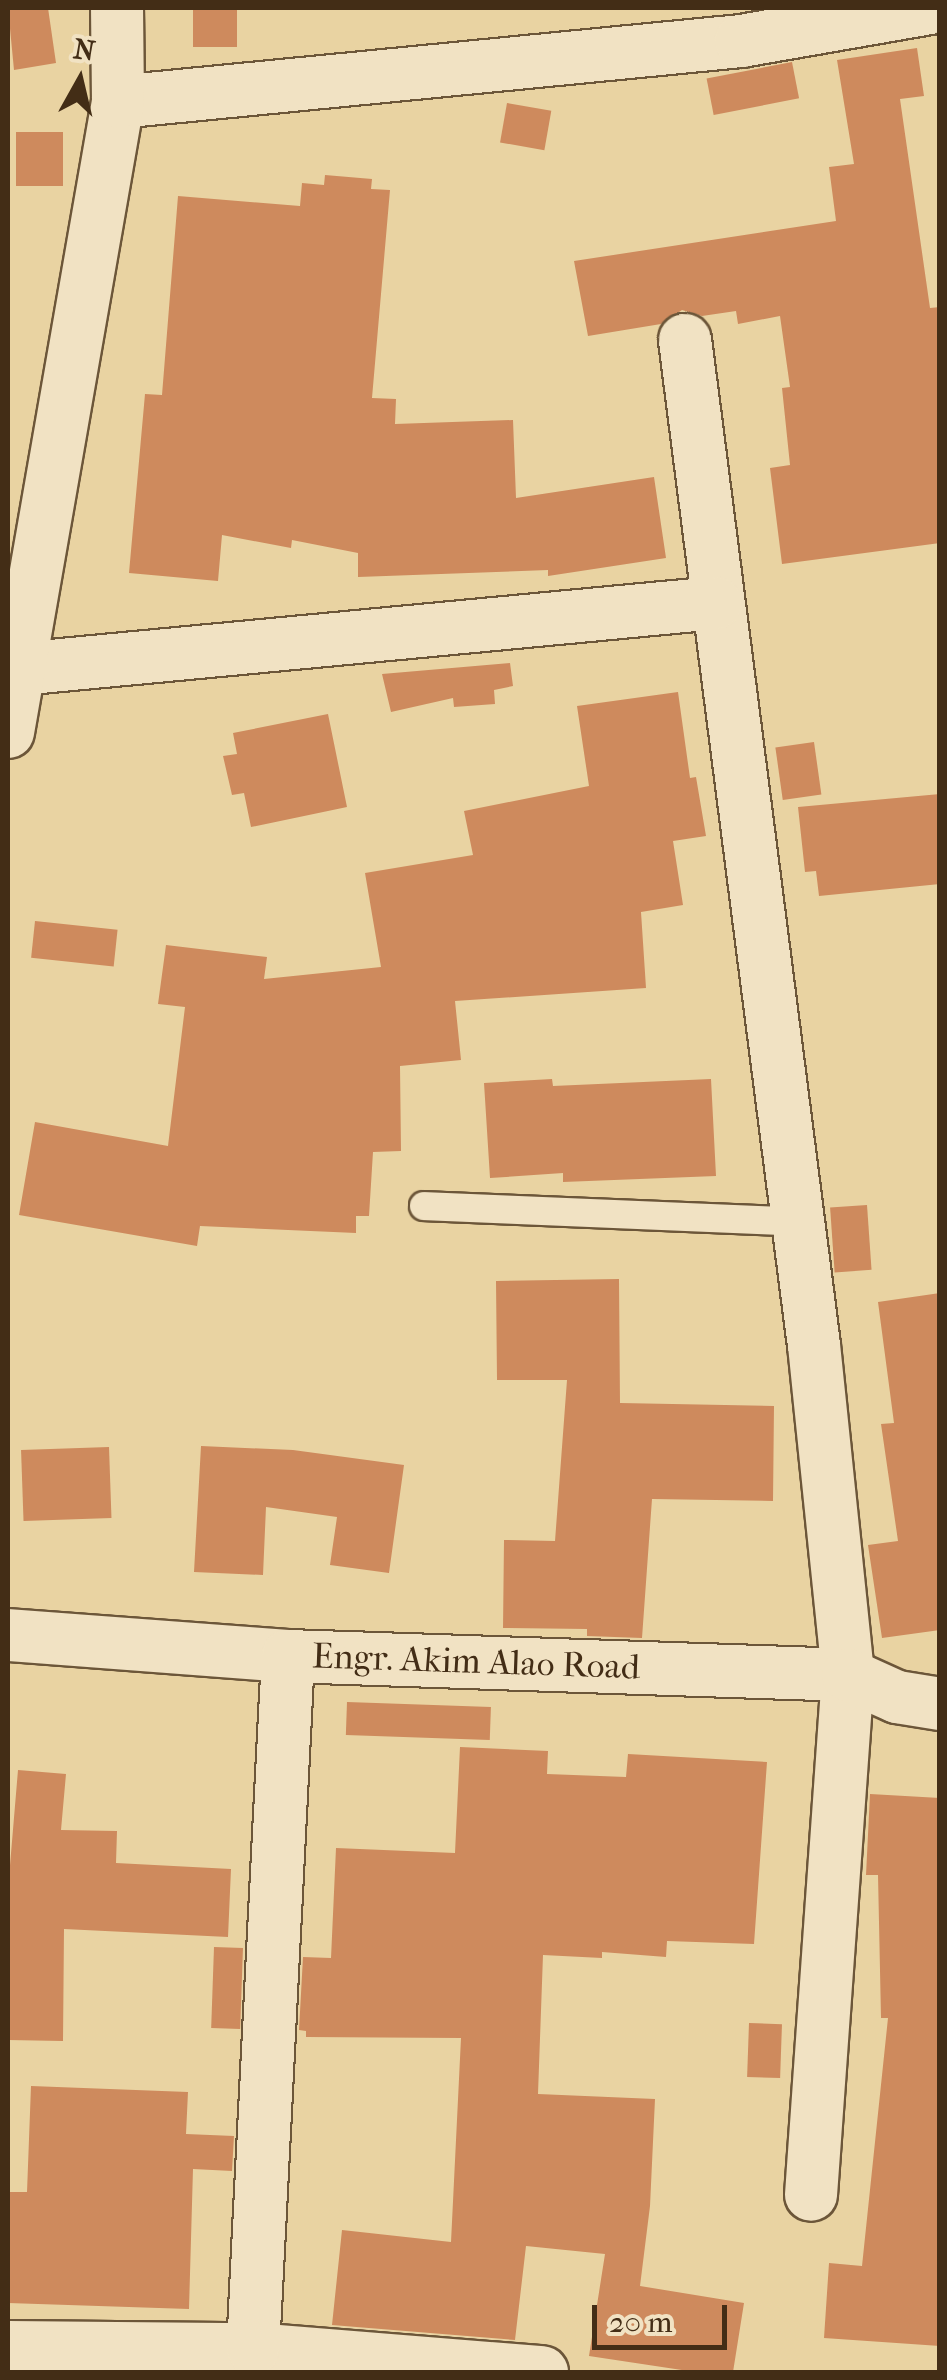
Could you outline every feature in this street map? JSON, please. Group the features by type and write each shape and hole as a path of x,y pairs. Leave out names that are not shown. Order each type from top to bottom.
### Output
{"street":[{"path":"8,732 118,102 117,8"},
{"path":"118,102 740,24 930,8"},
{"path":"685,340 798,1222 848,1676 811,2195"},
{"path":"18,669 716,603"},
{"name":"Engr. Akim Alao Road","path":"8,1635 288,1656 848,1676 896,1696 940,1704"},
{"path":"253,2349 288,1656"},
{"path":"8,2347 253,2349 542,2372"}],"lane":[{"path":"424,1206 798,1222"}],"building":[{"path":"8,8 48,8 56,63 14,70"},
{"path":"193,8 237,8 237,47 193,47"},
{"path":"917,48 924,96 900,99 930,308 940,307 940,543 782,564 770,468 790,465 782,388 790,387 780,316 738,324 736,311 702,316 682,310 661,324 588,336 574,261 836,221 829,167 854,164 837,60"},
{"path":"792,62 799,98 714,115 707,79"},
{"path":"507,103 551,111 544,150 500,142"},
{"path":"16,132 63,132 63,186 16,186"},
{"path":"325,175 372,179 371,189 390,190 372,398 396,399 395,424 513,420 516,498 654,477 666,558 548,576 548,570 358,577 358,553 292,540 291,548 222,535 218,581 129,573 145,394 162,395 178,196 300,206 302,183 324,185"},
{"path":"510,663 513,686 494,690 495,704 454,707 453,698 391,712 382,674"},
{"path":"678,692 690,778 696,777 706,836 673,841 683,905 641,912 646,988 455,1001 461,1060 400,1066 401,1151 373,1152 369,1216 356,1216 356,1233 200,1226 197,1246 19,1215 35,1122 168,1146 185,1007 158,1004 166,945 267,957 264,979 381,967 365,873 473,855 464,811 589,786 577,706"},
{"path":"328,714 347,807 251,827 244,793 232,795 223,756 237,754 233,733"},
{"path":"814,742 821,794 783,800 775,747"},
{"path":"940,794 940,884 819,896 816,871 805,872 798,807"},
{"path":"35,921 118,930 114,966 31,958"},
{"path":"552,1079 553,1086 711,1079 716,1176 563,1182 563,1173 490,1178 484,1083"},
{"path":"867,1205 872,1270 835,1272 830,1208"},
{"path":"619,1279 620,1403 774,1406 773,1501 652,1499 642,1638 587,1636 587,1629 503,1628 504,1540 555,1541 567,1380 497,1380 496,1281"},
{"path":"940,1293 940,1630 882,1638 868,1545 898,1541 881,1424 894,1423 878,1302"},
{"path":"201,1446 293,1450 404,1465 389,1573 330,1565 337,1517 266,1507 263,1575 194,1572"},
{"path":"109,1447 111,1518 24,1521 21,1450"},
{"path":"347,1702 491,1707 490,1740 346,1735"},
{"path":"460,1747 548,1751 547,1774 626,1777 628,1754 767,1762 754,1944 667,1941 666,1957 602,1952 602,1958 543,1955 538,2094 655,2099 650,2206 640,2286 744,2303 733,2372 695,2372 589,2356 605,2254 526,2246 515,2340 332,2325 342,2230 451,2242 461,2038 306,2037 306,2031 299,2030 303,1957 331,1958 336,1848 455,1853"},
{"path":"18,1770 66,1774 61,1830 117,1831 116,1863 231,1869 228,1937 64,1929 63,2041 8,2040 8,1889"},
{"path":"870,1794 940,1798 940,2346 824,2338 829,2263 862,2266 888,2018 881,2018 878,1875 866,1875"},
{"path":"214,1947 243,1948 240,2029 211,2028"},
{"path":"749,2023 782,2024 780,2078 747,2077"},
{"path":"31,2086 188,2092 186,2134 234,2136 232,2171 193,2169 189,2309 8,2303 8,2192 27,2192"}]}
